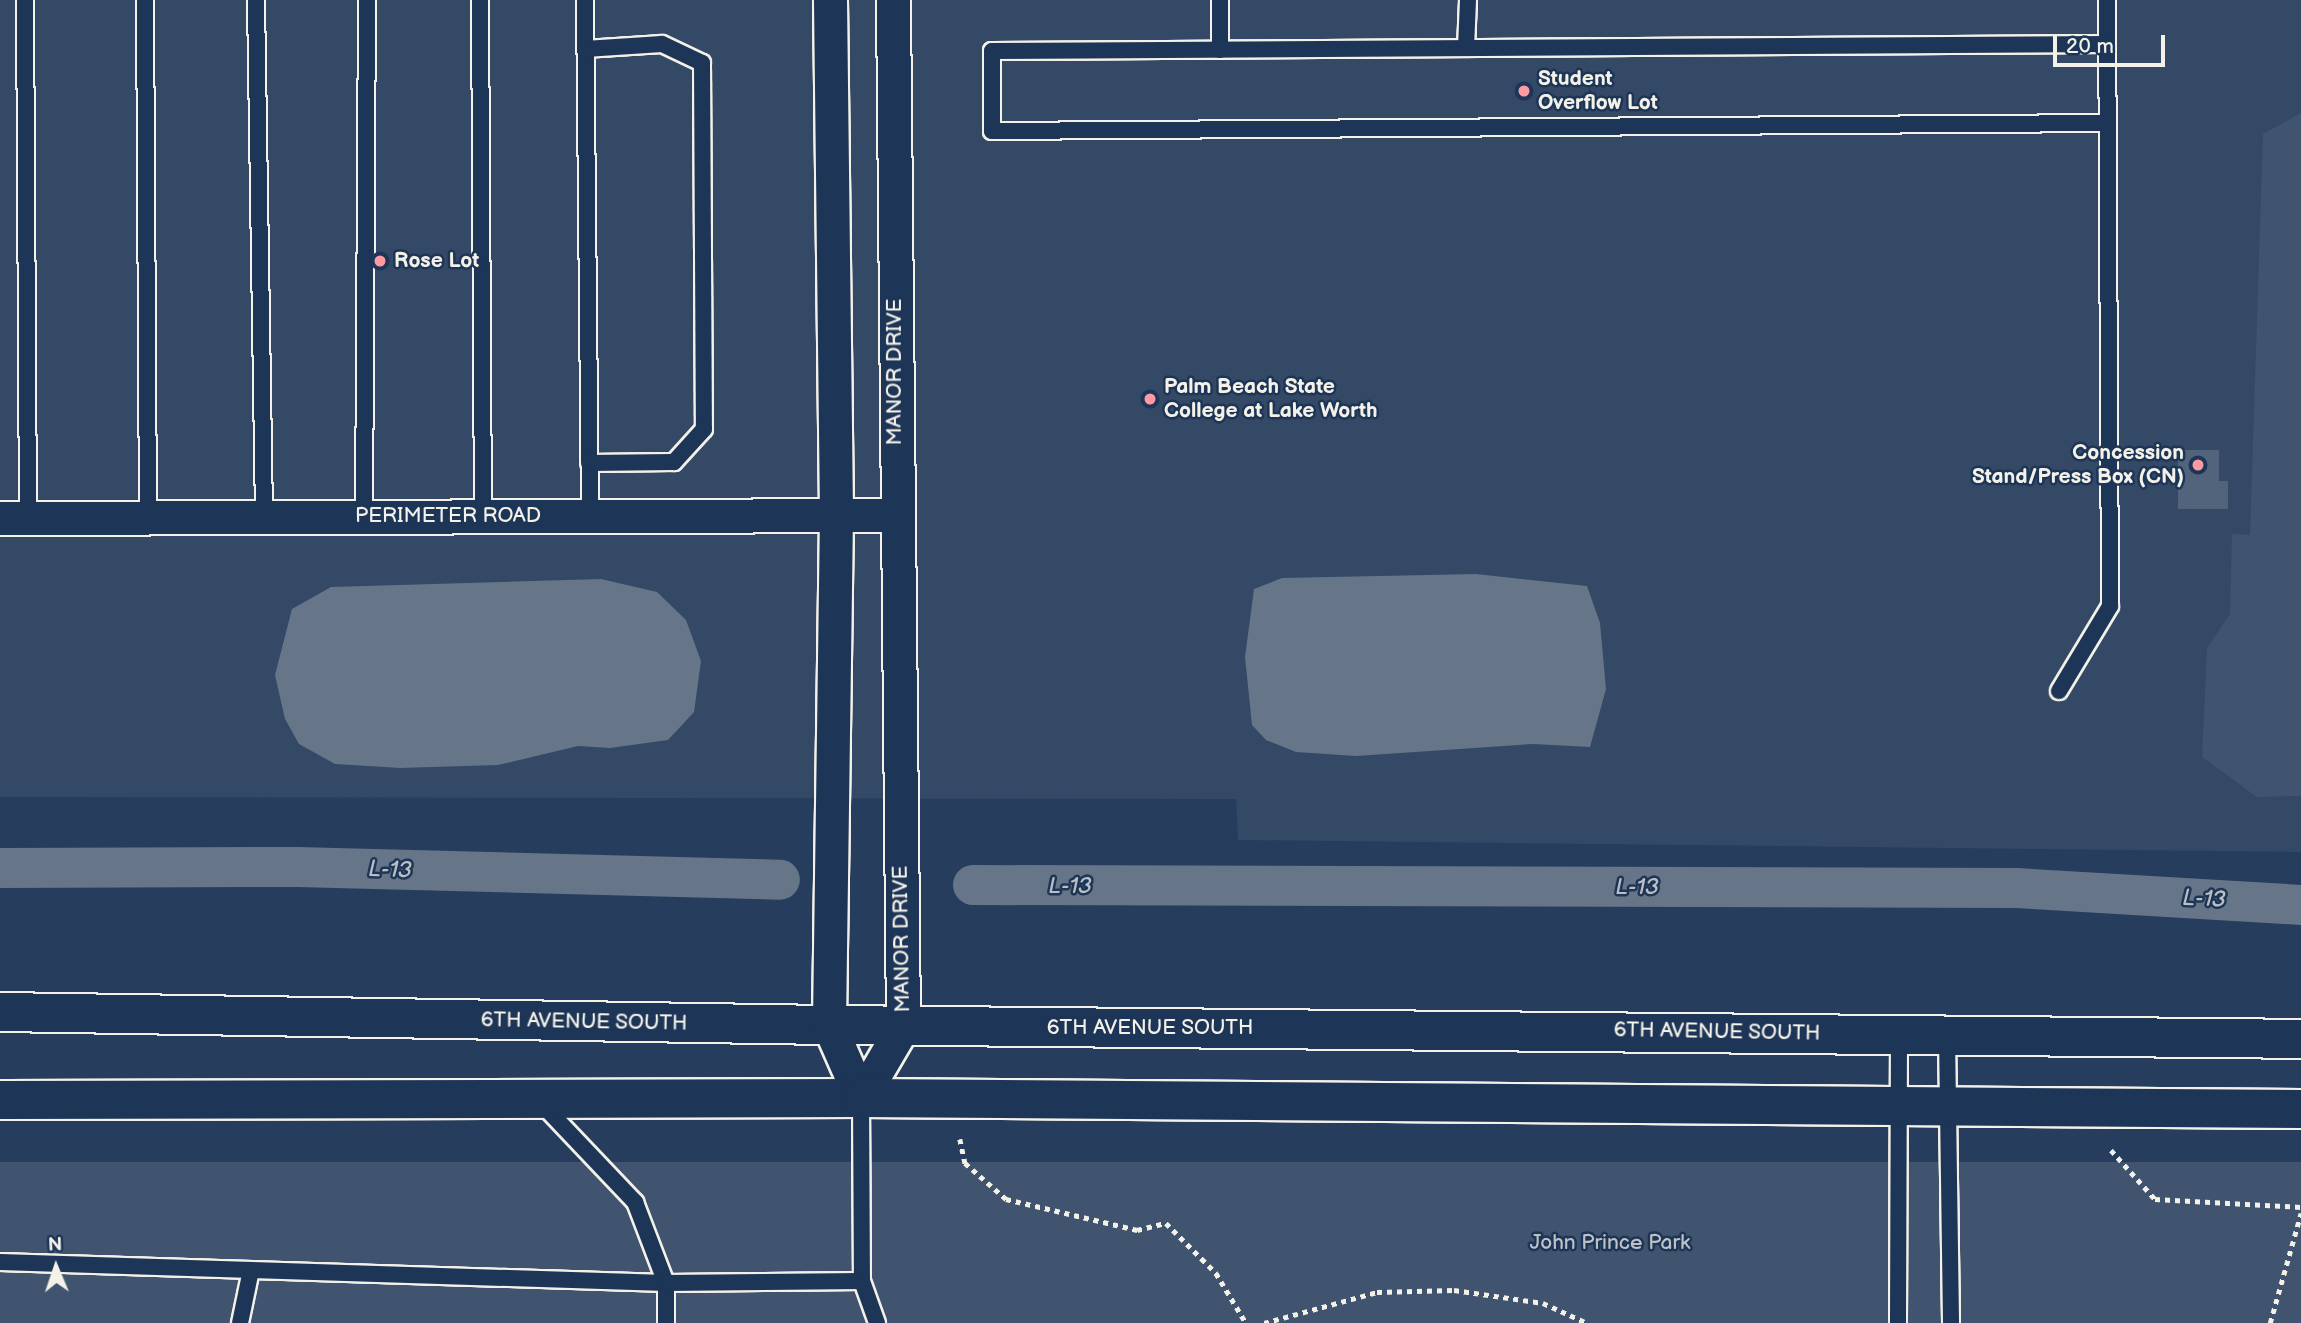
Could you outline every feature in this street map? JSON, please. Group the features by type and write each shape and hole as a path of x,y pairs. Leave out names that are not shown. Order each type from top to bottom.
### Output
{"street":[{"path":"830,0 836,515 829,1026 862,1098"},
{"name":"MANOR DRIVE","path":"862,1098 903,1026 893,0"},
{"name":"PERIMETER ROAD","path":"14,518 896,514"},
{"name":"6TH AVENUE SOUTH","path":"0,1012 829,1026 2301,1039"},
{"path":"0,1100 862,1098 2301,1109"}],"lane":[{"path":"14,518 25,0"},
{"path":"145,0 148,517"},
{"path":"256,0 264,517"},
{"path":"364,517 367,0"},
{"path":"480,0 483,516"},
{"path":"585,0 590,516"},
{"path":"1220,0 1220,50"},
{"path":"1466,48 1468,0"},
{"path":"2059,691 2110,606 2107,0"},
{"path":"585,49 662,44 702,63 704,429 674,462 589,463"},
{"path":"2107,44 992,51 992,131 2107,123"},
{"path":"1898,1323 1899,1034"},
{"path":"1947,1035 1951,1323"},
{"path":"537,1098 635,1202 666,1283 666,1323"},
{"path":"862,1098 862,1281 877,1323"},
{"path":"0,1262 666,1283 862,1281"},
{"path":"240,1323 251,1270"}],"path":[{"path":"960,1139 965,1163 1006,1199 1137,1230 1166,1223 1216,1273 1246,1323"},
{"path":"2111,1150 2155,1199 2301,1207"},
{"path":"2270,1323 2301,1213"},
{"path":"1264,1323 1377,1292 1454,1290 1543,1303 1587,1323"}],"shaded area":[{"name":"Palm Beach State College at Lake Worth","path":"0,0 2301,0 2301,852 1238,840 1236,799 0,797"},
{"path":"1476,574 1587,586 1600,623 1606,689 1590,747 1533,744 1356,756 1296,752 1266,740 1252,725 1245,657 1254,589 1282,578"},
{"path":"601,579 657,592 686,620 701,661 694,712 668,740 610,748 578,746 498,765 400,768 335,764 299,744 285,719 275,675 292,609 331,587"}],"green space":[{"path":"2301,113 2301,796 2257,797 2202,757 2207,648 2230,614 2232,534 2250,535 2263,134"},
{"name":"John Prince Park","path":"0,1162 2301,1162 2301,1323 0,1323"}],"building":[{"name":"Concession Stand/Press Box (CN)","path":"2178,450 2219,450 2219,481 2228,481 2228,509 2178,509"}],"waterway":[{"name":"L-13","path":"0,868 297,867 780,880"},
{"name":"L-13","path":"973,885 2016,888 2301,905"}],"place":[{"name":"Student Overflow Lot","path":"1524,91"},
{"name":"Rose Lot","path":"380,261"},
{"name":"Palm Beach State College at Lake Worth","path":"1150,399"},
{"name":"Concession Stand/Press Box (CN)","path":"2198,465"}]}
